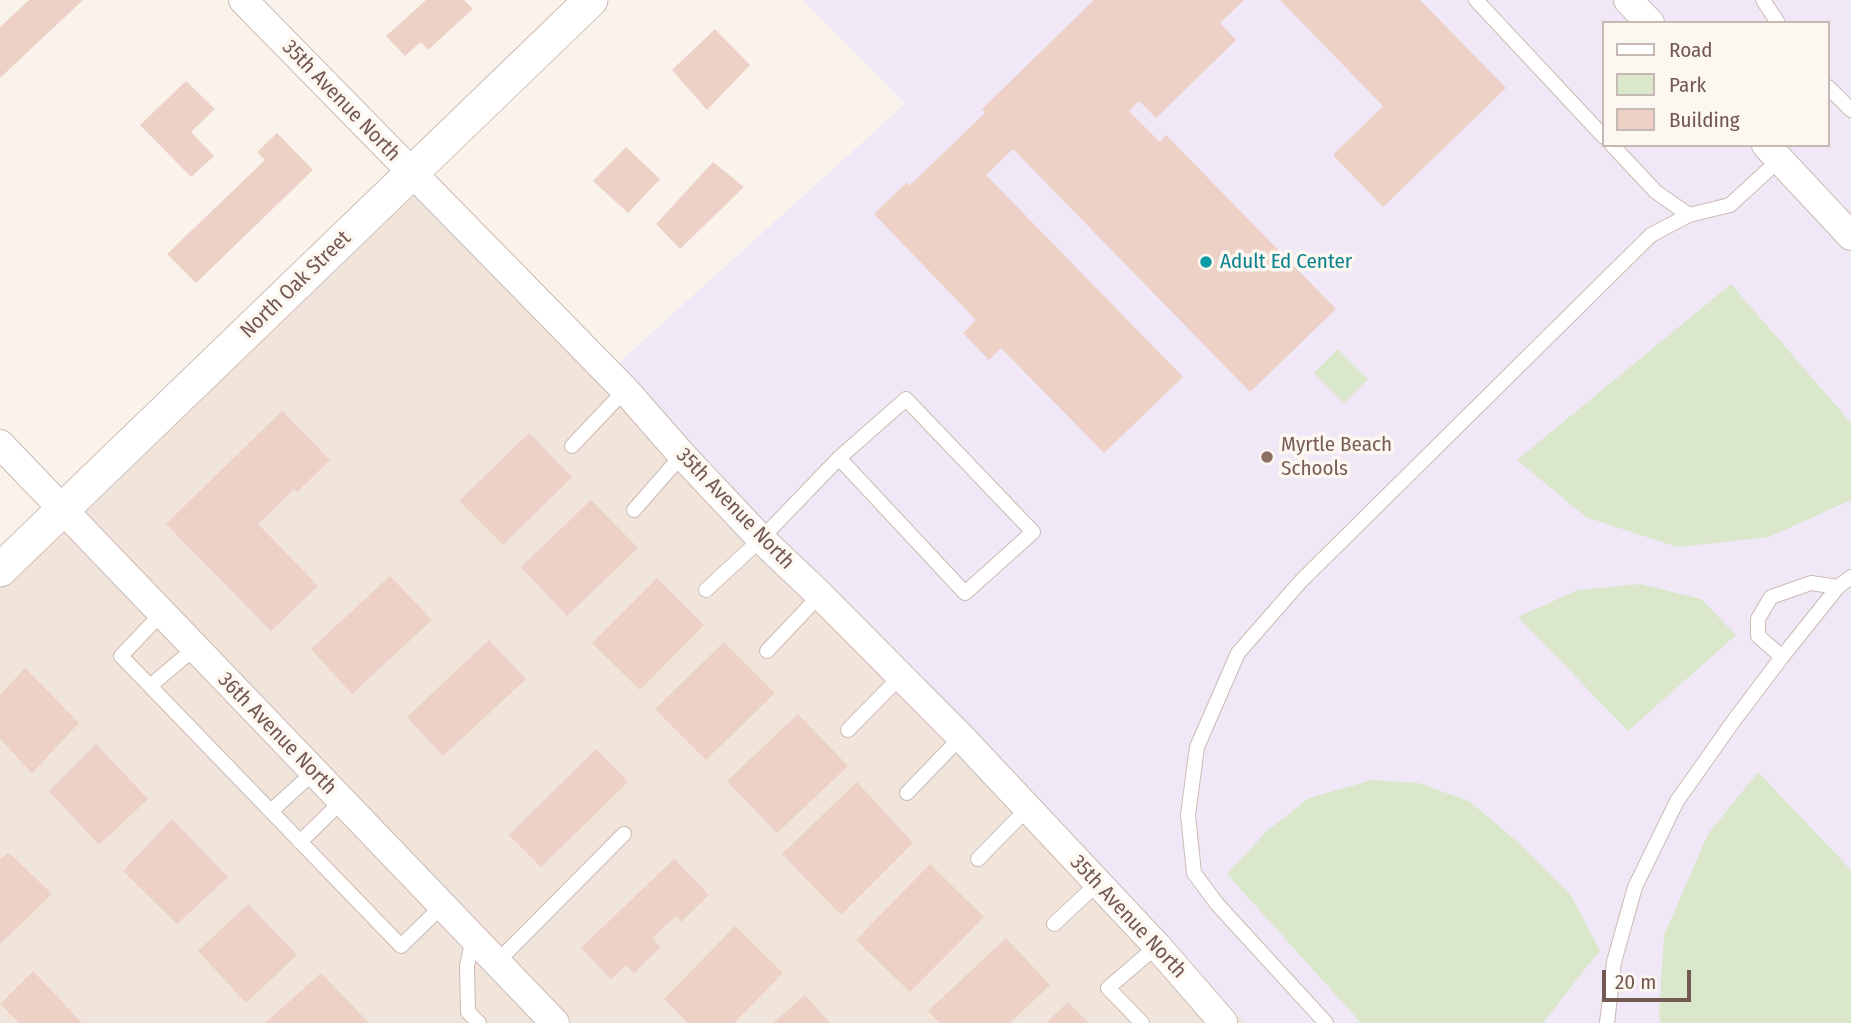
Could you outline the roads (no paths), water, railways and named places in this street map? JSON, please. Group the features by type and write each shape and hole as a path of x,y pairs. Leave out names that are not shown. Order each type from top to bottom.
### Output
{"street":[{"name":"35th Avenue North","path":"243,0 625,390 761,539 961,737 1157,947 1223,1022"},
{"name":"North Oak Street","path":"0,570 591,0"},
{"path":"1772,153 1851,236"},
{"name":"36th Avenue North","path":"0,444 555,1023"}],"lane":[{"path":"1476,0 1602,135"},
{"path":"1763,0 1777,21"},
{"path":"1830,89 1851,110"},
{"path":"1614,147 1656,192 1689,215"},
{"path":"1326,1023 1217,904 1194,873 1188,816 1197,747 1238,653 1301,581 1651,235 1689,215 1730,205 1772,153"},
{"path":"572,446 625,390"},
{"path":"706,590 761,539 838,458 906,398 1032,532 965,593 838,458"},
{"path":"634,510 682,455"},
{"path":"1607,1023 1614,962 1635,887 1677,801 1782,657 1838,587 1851,577"},
{"path":"1782,657 1758,636 1758,619 1771,597 1811,583 1838,587"},
{"path":"767,652 820,595"},
{"path":"162,613 121,656 401,946 442,906"},
{"path":"150,686 195,648"},
{"path":"848,730 901,676"},
{"path":"907,793 961,737"},
{"path":"271,811 314,772"},
{"path":"300,842 342,801"},
{"path":"978,859 1028,808"},
{"path":"497,962 624,834"},
{"path":"1054,924 1097,884"},
{"path":"473,938 467,966 468,1012 479,1023"},
{"path":"1142,1023 1108,988 1157,947"}],"place":[{"name":"Adult Ed Center","path":"1206,262"},
{"name":"Myrtle Beach Schools","path":"1267,457"}]}
